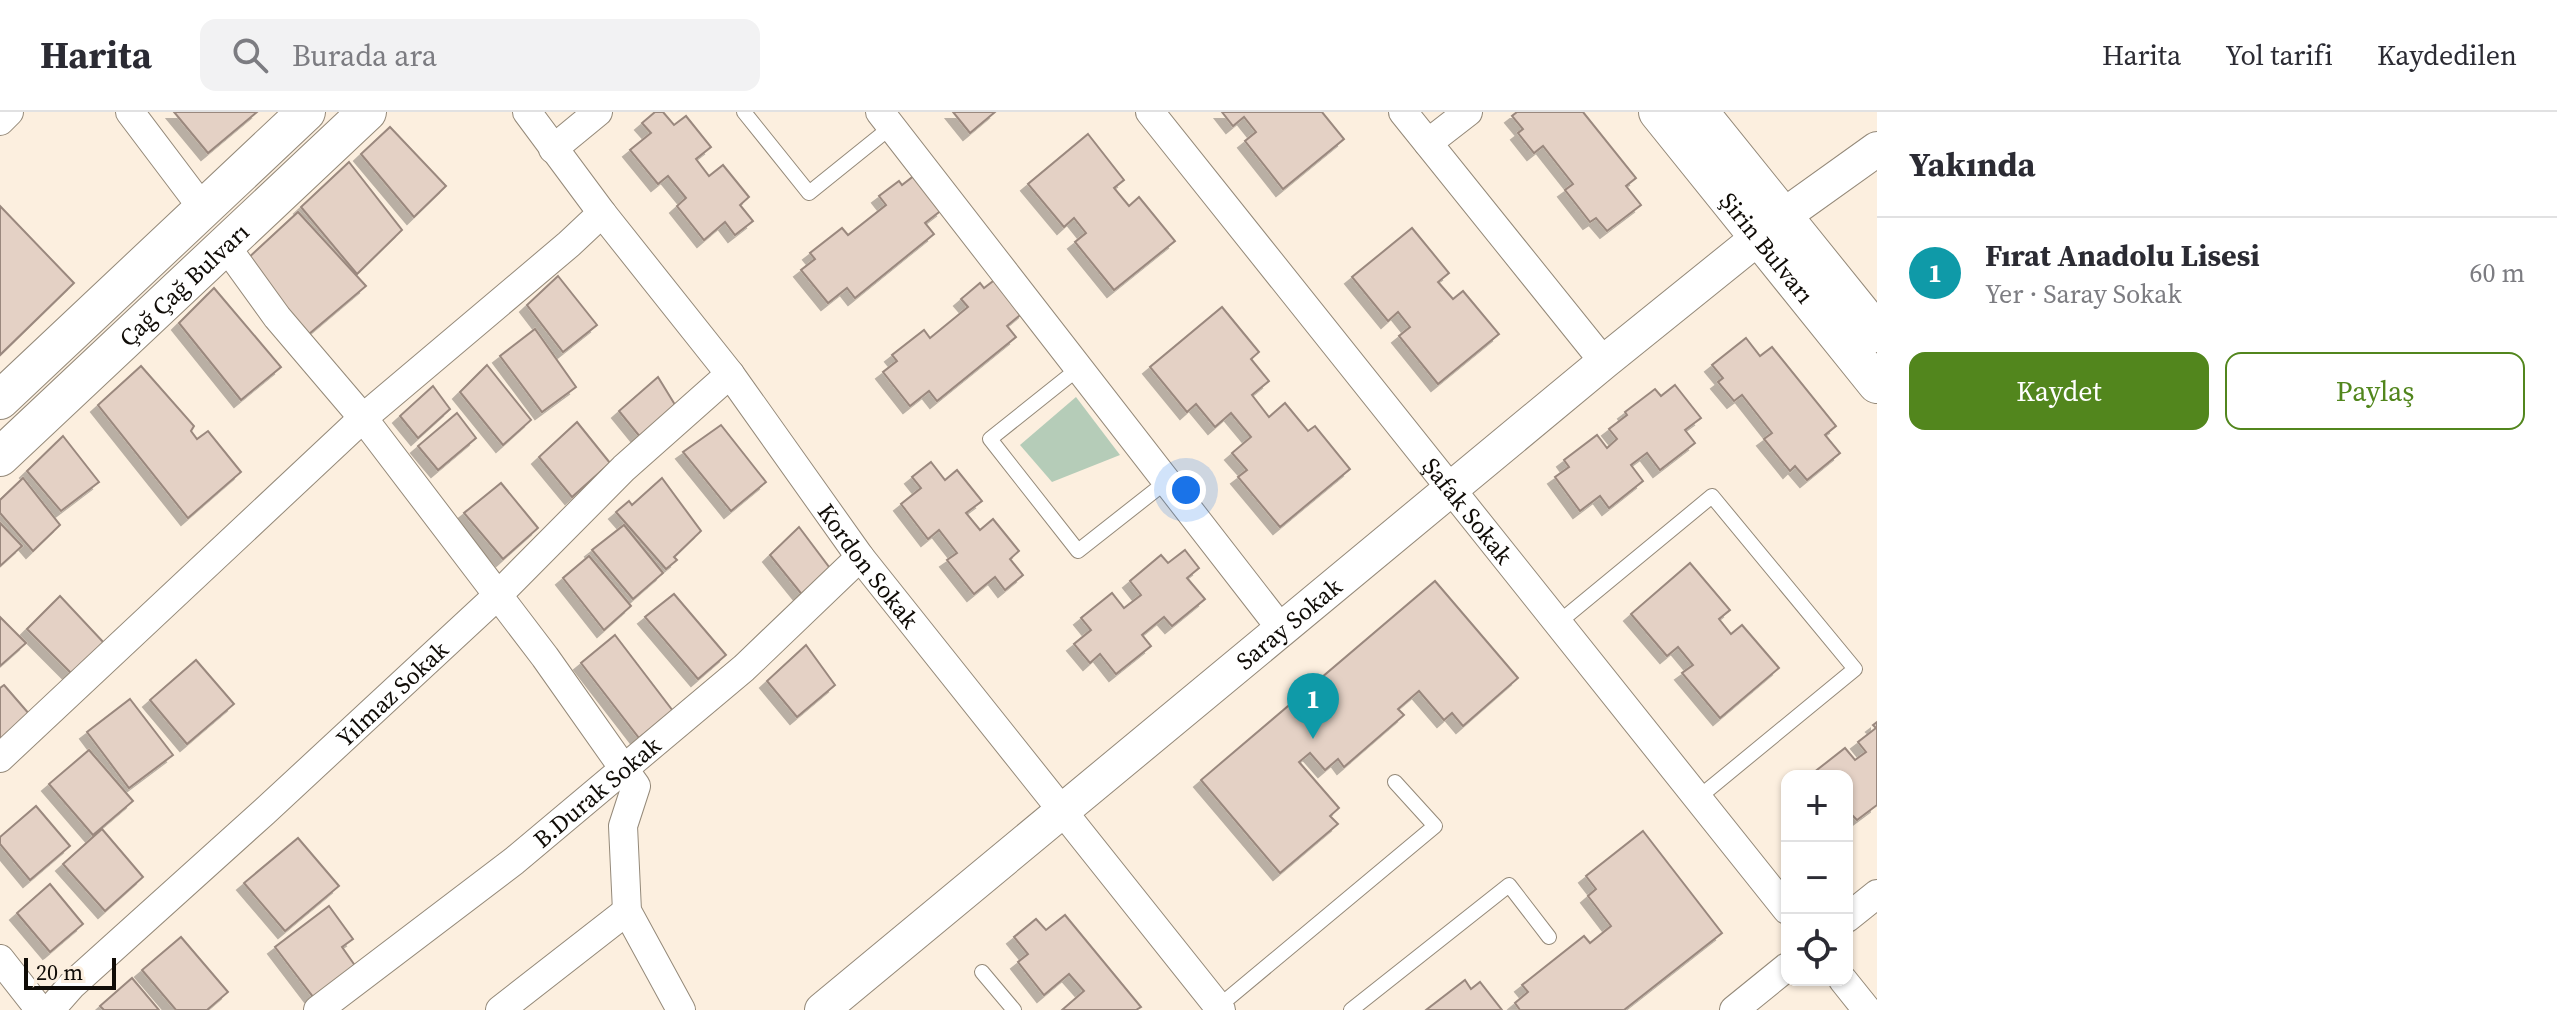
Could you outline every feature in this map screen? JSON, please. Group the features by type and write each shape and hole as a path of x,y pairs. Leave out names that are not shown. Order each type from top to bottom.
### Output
{"main road":[{"name":"Çağ Çağ Bulvarı","path":"0,400 306,112"},
{"name":"Çağ Çağ Bulvarı","path":"0,457 367,112"},
{"name":"Şirin Bulvarı","path":"1658,112 1877,333"},
{"name":"Şirin Bulvarı","path":"1699,112 1770,227 1877,384"}],"street":[{"path":"0,121 9,112"},
{"path":"130,112 204,210"},
{"name":"Kordon Sokak","path":"527,112 602,213 730,374 860,557 1220,1008"},
{"path":"553,149 598,112"},
{"name":"Şafak Sokak","path":"1150,112 1781,902"},
{"path":"1403,112 1604,362"},
{"path":"1428,143 1468,112"},
{"path":"885,120 1282,630"},
{"name":"Saray Sokak","path":"822,1010 1604,362 1770,227 1877,149"},
{"path":"0,758 363,418 602,213"},
{"path":"225,245 277,317 363,418 545,657 636,786 623,826 627,911 681,1010"},
{"name":"Yılmaz Sokak","path":"50,1010 72,985 497,596 624,468 730,374"},
{"name":"B.Durak Sokak","path":"318,1010 514,861 744,668 860,557"},
{"path":"1852,914 1877,894"},
{"path":"500,1010 627,911"},
{"path":"0,959 40,1010"},
{"path":"1734,1010 1781,972"},
{"path":"1848,986 1867,1010"}],"lane":[{"path":"744,112 809,193 885,120"},
{"path":"1079,368 990,439 1078,551 1167,481"},
{"path":"1558,623 1712,496 1855,669 1698,798"},
{"path":"1220,1008 1435,826 1395,782"},
{"path":"1351,1010 1509,885 1549,937"},
{"path":"982,972 1014,1010"}],"green space":[{"path":"1076,397 1120,455 1052,482 1020,445"}],"building":[{"path":"174,112 257,112 208,153"},
{"path":"655,112 663,112 674,125 686,116 711,147 696,159 709,176 723,165 749,197 740,205 753,221 735,235 725,222 704,240 677,206 686,198 668,176 658,184 630,150 651,133 642,123"},
{"path":"953,112 995,112 970,133"},
{"path":"1222,112 1322,112 1344,139 1283,189 1245,141 1256,132 1244,117 1233,126"},
{"path":"1517,112 1583,112 1636,178 1626,186 1641,205 1607,231 1596,218 1590,222 1565,190 1573,184 1543,146 1534,153 1518,133 1523,129 1512,116"},
{"path":"390,127 446,186 414,217 361,154"},
{"path":"1088,134 1124,180 1114,188 1129,206 1139,197 1175,241 1114,290 1075,242 1086,233 1074,218 1064,227 1028,184"},
{"path":"349,162 402,230 357,274 301,207"},
{"path":"915,175 943,209 925,223 934,234 855,298 847,288 828,303 801,270 815,259 810,253 842,228 848,235 886,205 879,196 899,181 902,185"},
{"path":"0,206 74,283 0,355"},
{"path":"298,212 366,286 309,334 245,261"},
{"path":"1412,228 1449,273 1438,282 1453,299 1463,291 1499,334 1438,384 1399,336 1410,327 1398,312 1388,321 1352,277"},
{"path":"558,276 597,325 563,352 527,305"},
{"path":"997,278 1025,311 1007,326 1016,337 937,401 929,391 910,406 883,372 897,361 892,355 924,330 930,338 968,307 961,299 980,283 984,288"},
{"path":"214,288 281,367 241,400 179,323"},
{"path":"1222,307 1259,352 1251,359 1269,381 1252,395 1269,417 1285,403 1308,431 1315,426 1350,469 1280,527 1238,477 1247,470 1232,453 1251,437 1231,413 1215,427 1196,404 1187,412 1150,367"},
{"path":"535,329 576,387 542,412 500,356"},
{"path":"1746,338 1760,356 1772,347 1836,426 1825,435 1840,453 1807,480 1795,466 1790,471 1764,439 1772,433 1742,395 1734,401 1718,382 1723,378 1712,365"},
{"path":"487,365 531,420 503,445 460,392"},
{"path":"141,366 194,426 191,431 197,439 208,431 241,472 188,518 98,405"},
{"path":"658,377 677,408 641,438 619,411"},
{"path":"1675,385 1701,418 1685,430 1695,443 1660,470 1647,453 1631,465 1643,481 1609,508 1600,496 1580,511 1555,477 1569,467 1564,460 1597,435 1607,448 1617,439 1609,429 1627,415 1625,412 1655,389 1661,396"},
{"path":"433,386 450,409 418,438 400,416"},
{"path":"457,413 476,438 438,470 418,446"},
{"path":"577,422 610,463 572,497 539,457"},
{"path":"721,425 766,482 731,511 683,452"},
{"path":"63,436 99,482 61,511 27,471"},
{"path":"931,462 945,480 957,470 982,501 966,513 980,530 993,519 1019,551 1010,559 1023,575 1005,590 995,577 974,594 947,560 957,553 939,530 928,539 901,504 921,488 912,477"},
{"path":"23,478 60,525 33,551 0,513 0,500"},
{"path":"662,478 701,531 666,569 616,512 629,501 632,505"},
{"path":"501,483 538,528 503,559 464,513"},
{"path":"0,523 22,546 0,566"},
{"path":"624,525 663,573 633,599 592,550"},
{"path":"799,527 835,575 808,602 770,555"},
{"path":"1185,550 1199,568 1187,578 1205,599 1172,626 1164,617 1142,635 1151,646 1116,674 1100,654 1090,663 1074,644 1091,630 1081,618 1112,593 1124,608 1141,595 1130,581 1161,555 1168,563"},
{"path":"589,556 631,606 604,630 563,578"},
{"path":"1690,563 1730,610 1719,619 1731,634 1742,625 1779,668 1720,718 1682,673 1693,665 1678,647 1667,656 1631,614"},
{"path":"1435,581 1518,678 1463,726 1452,713 1444,720 1419,691 1398,709 1404,715 1344,767 1338,759 1325,770 1310,753 1299,762 1339,808 1330,816 1338,824 1280,873 1201,780"},
{"path":"674,594 726,655 698,679 645,617"},
{"path":"60,596 105,644 72,674 27,629"},
{"path":"0,617 26,643 0,666"},
{"path":"615,635 673,711 639,738 581,663"},
{"path":"806,645 835,685 797,717 767,681"},
{"path":"196,660 234,704 187,744 150,700"},
{"path":"4,685 30,715 0,741 0,688"},
{"path":"130,699 173,755 129,788 87,732"},
{"path":"1877,722 1877,805 1857,820 1853,816 1853,770 1817,770 1845,748 1855,760 1866,752 1858,742 1876,728 1873,725"},
{"path":"89,750 133,801 93,835 49,784"},
{"path":"36,806 70,846 30,880 0,844 0,837"},
{"path":"102,829 143,877 105,911 63,864"},
{"path":"1643,831 1722,933 1624,1010 1520,1010 1515,1003 1528,992 1522,985 1584,936 1590,943 1611,926 1588,896 1596,889 1586,876"},
{"path":"298,838 339,886 285,931 244,883"},
{"path":"50,884 83,924 50,952 17,913"},
{"path":"329,906 353,939 342,947 356,967 314,998 275,947"},
{"path":"1065,915 1141,1007 1136,1010 1062,1010 1084,991 1069,974 1044,995 1018,962 1028,954 1014,937 1036,919 1046,930"},
{"path":"181,937 228,992 207,1010 176,1010 142,970"},
{"path":"132,978 159,1010 104,1010 100,1006"},
{"path":"1465,980 1471,989 1480,982 1502,1010 1426,1010"}],"place":[{"name":"Fırat Anadolu Lisesi","path":"1313,739"}]}
